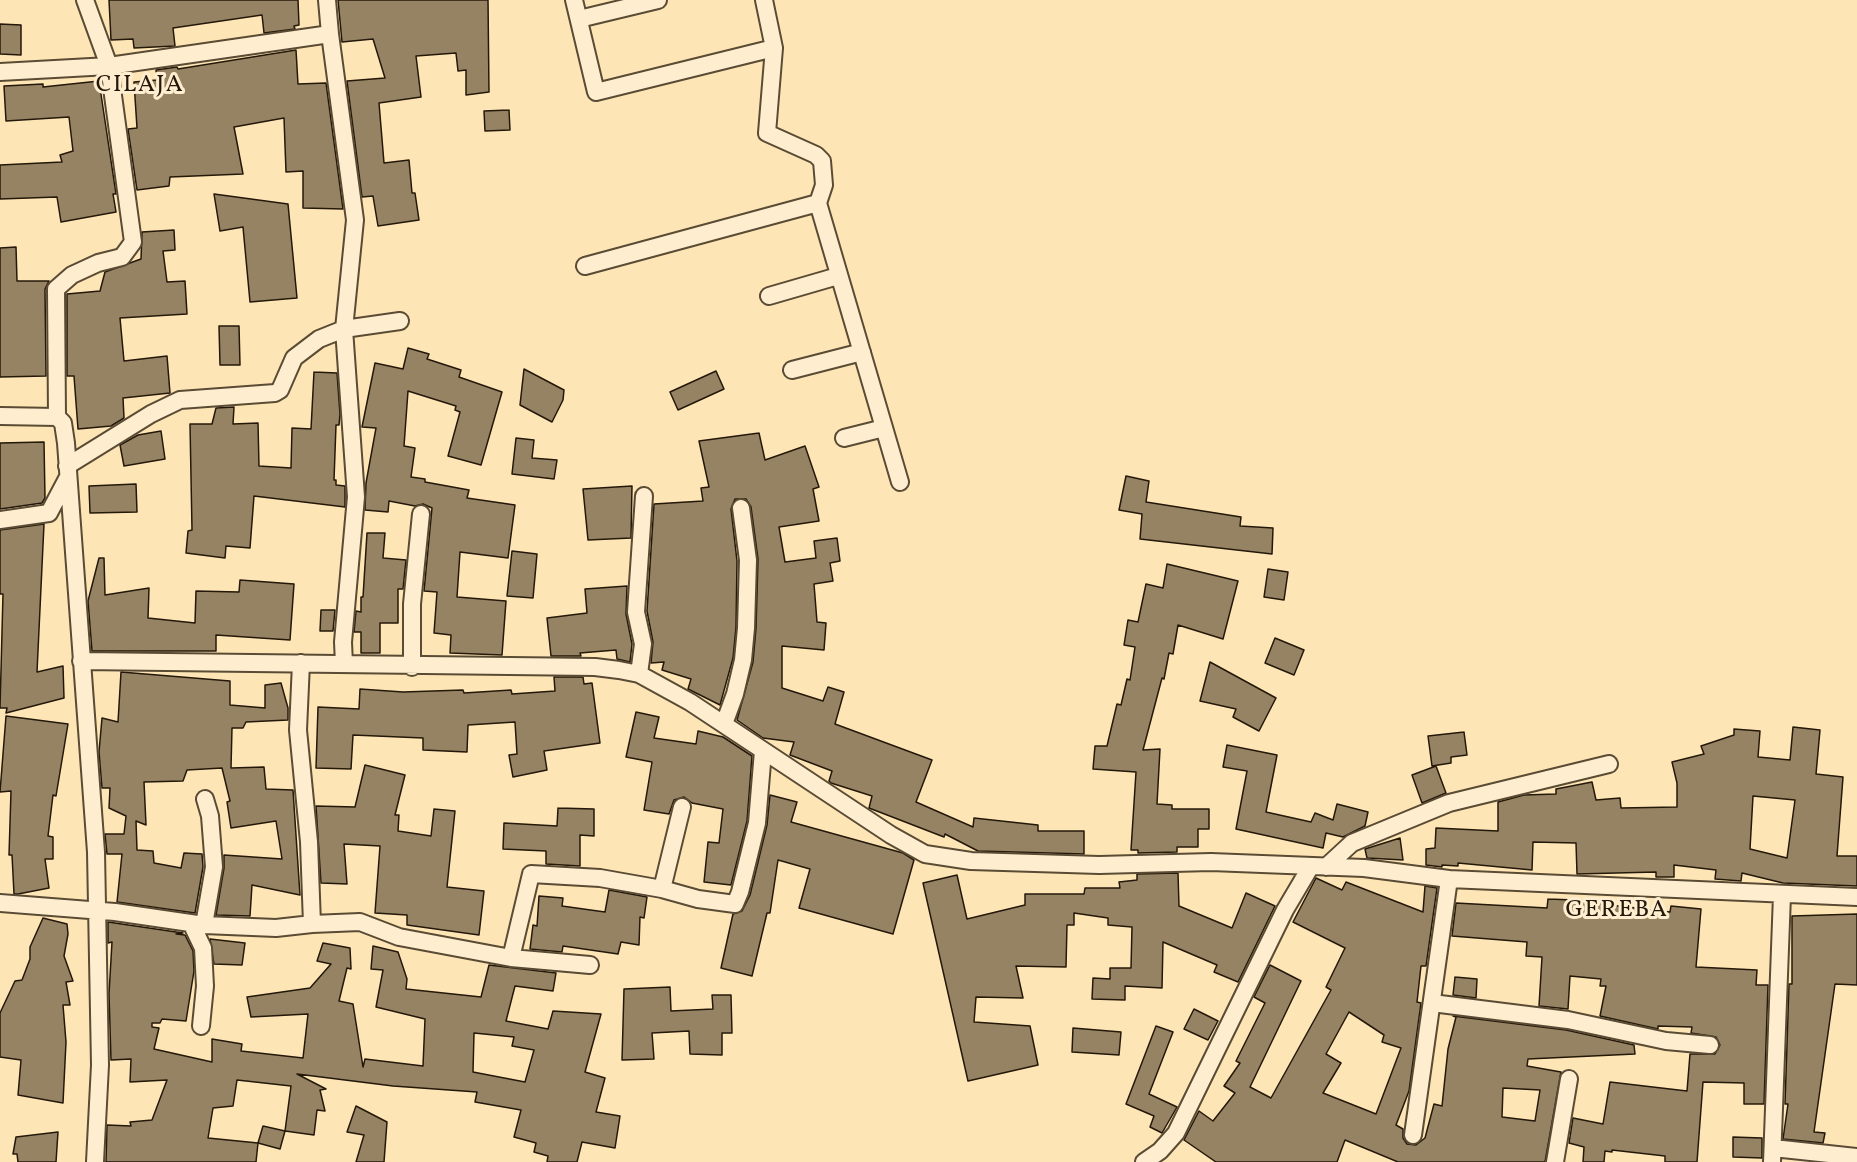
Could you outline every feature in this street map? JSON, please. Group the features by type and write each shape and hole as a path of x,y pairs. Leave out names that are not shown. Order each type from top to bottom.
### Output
{"street":[{"path":"57,417 56,289 72,275 98,263 122,257 133,242 109,66 85,0"},
{"path":"327,0 356,220 344,329 356,497 343,642 344,664"},
{"path":"574,0 596,92 774,48"},
{"path":"579,19 658,0"},
{"path":"764,0 774,48 767,133 816,155 822,161 824,185 818,203 900,482"},
{"path":"0,72 109,66 330,34"},
{"path":"585,266 818,203"},
{"path":"769,296 838,276"},
{"path":"0,520 49,513 68,471 152,414 180,400 262,395 280,390 294,358 319,339 344,329 399,321"},
{"path":"792,370 862,352"},
{"path":"0,416 57,417 63,423 94,819 100,1065 95,1162"},
{"path":"844,438 884,428"},
{"path":"639,675 643,644 636,612 644,496"},
{"path":"724,724 735,694 743,660 746,628 748,560 741,508"},
{"path":"412,667 412,604 421,514"},
{"path":"81,661 301,663 412,667 595,667 639,675 690,702 891,836 925,854 971,861 1099,866 1211,862 1318,866 1364,868 1449,879 1857,897"},
{"path":"301,663 298,730 309,842 312,924"},
{"path":"511,958 531,874 600,878 662,889 698,899 735,904 757,823 763,751"},
{"path":"1144,1162 1160,1151 1176,1133 1285,910 1318,866 1352,843 1449,803 1609,764"},
{"path":"201,1026 205,986 198,925 214,867 210,816 205,799"},
{"path":"662,889 682,807"},
{"path":"1413,1135 1449,879"},
{"path":"1782,895 1772,1155 1857,1157"},
{"path":"0,903 155,917 198,925 276,928 360,922 399,937 511,958 590,965"},
{"path":"1432,1003 1568,1020 1666,1041 1710,1045"},
{"path":"1555,1162 1569,1079"}],"building":[{"path":"109,0 298,0 299,25 294,26 295,29 264,33 262,15 173,28 175,46 134,48 133,39 111,40"},
{"path":"338,0 488,0 489,92 466,95 466,70 458,71 456,53 416,56 421,97 379,103 384,163 409,160 412,193 415,193 419,220 378,226 373,196 362,197 347,81 385,78 373,39 342,42"},
{"path":"0,24 21,25 21,55 0,54"},
{"path":"296,50 298,84 326,83 343,209 303,208 303,171 286,172 284,118 234,127 243,174 170,177 169,186 137,190 128,129 137,128 134,82 157,80 156,70 177,67 178,69"},
{"path":"99,81 116,194 113,194 116,212 61,222 57,197 0,199 0,165 62,162 60,155 73,151 69,117 6,121 4,86 43,84 43,87"},
{"path":"509,110 510,130 485,131 484,111"},
{"path":"214,194 288,204 297,298 250,302 243,227 220,231"},
{"path":"174,230 175,250 163,251 167,282 185,281 187,314 120,318 124,361 167,356 170,393 123,398 124,418 111,426 78,429 74,376 67,376 67,294 100,291 105,272 141,259 142,232"},
{"path":"16,247 17,281 49,281 45,289 46,376 0,377 0,248"},
{"path":"219,326 239,326 240,365 220,365"},
{"path":"408,348 429,354 427,359 461,370 459,377 502,392 481,465 448,456 460,412 455,410 456,406 408,391 404,446 415,448 411,477 425,479 425,482 469,490 467,498 515,505 508,558 460,552 457,597 506,601 502,655 450,653 451,635 434,633 437,592 424,591 432,508 423,504 415,506 389,501 388,512 365,510 366,483 376,428 362,427 375,363 403,369"},
{"path":"524,369 564,390 563,400 552,422 520,405"},
{"path":"716,371 724,389 678,410 670,392"},
{"path":"314,372 337,373 340,414 339,425 336,425 334,480 336,480 336,485 345,486 345,507 254,496 250,548 226,546 225,558 186,553 188,531 192,530 190,424 212,424 216,408 234,407 233,424 258,423 259,466 291,468 292,428 311,429"},
{"path":"161,431 165,459 124,466 120,445 138,435"},
{"path":"759,433 765,460 805,446 819,487 813,489 819,521 779,527 785,562 816,558 814,541 837,538 840,561 830,563 833,581 814,584 817,622 826,623 824,650 782,646 782,688 823,701 828,687 844,692 835,724 932,760 916,802 973,827 974,818 1038,825 1038,831 1084,831 1084,854 978,851 945,834 944,837 869,808 872,796 831,783 829,781 832,771 790,755 794,742 763,738 737,720 753,662 756,628 758,559 751,507 746,499 735,499 731,509 737,561 736,627 733,658 720,705 688,689 691,679 662,670 664,662 651,663 653,642 647,611 654,504 703,501 701,488 709,487 699,441"},
{"path":"516,438 534,440 532,458 557,460 554,479 512,474"},
{"path":"44,442 45,498 42,503 0,509 0,443"},
{"path":"1126,476 1149,481 1146,502 1241,517 1240,526 1273,528 1272,554 1140,539 1142,514 1119,510"},
{"path":"136,484 137,512 90,513 89,486"},
{"path":"632,486 631,538 588,540 583,489"},
{"path":"44,524 37,672 63,666 64,698 6,713 7,708 0,708 3,594 0,594 0,530"},
{"path":"367,533 385,533 383,558 406,560 403,589 398,589 398,623 380,623 380,653 361,653 361,632 354,632 356,611 361,612 361,597 363,597"},
{"path":"512,551 537,554 533,598 507,596"},
{"path":"99,558 104,558 105,595 149,588 148,618 195,623 196,591 239,592 240,580 294,584 290,640 216,635 216,651 92,651 88,601"},
{"path":"1167,564 1238,581 1223,639 1178,625 1173,654 1169,653 1164,679 1162,678 1143,750 1160,749 1157,804 1172,805 1172,809 1209,809 1209,829 1198,829 1198,847 1177,847 1177,852 1138,853 1138,850 1131,850 1136,772 1093,769 1095,746 1107,746 1117,704 1121,705 1127,679 1130,680 1135,647 1124,645 1128,620 1138,622 1146,584 1163,588"},
{"path":"1268,569 1288,572 1284,600 1264,597"},
{"path":"627,586 626,614 632,644 630,662 617,659 616,650 580,653 581,656 551,656 547,618 587,613 585,589"},
{"path":"321,610 335,610 333,631 320,631"},
{"path":"1275,638 1304,650 1294,675 1265,663"},
{"path":"1210,662 1276,698 1259,731 1233,717 1236,709 1200,701"},
{"path":"121,672 230,681 230,705 265,708 265,685 281,683 288,708 288,720 246,722 243,728 232,728 231,768 264,767 266,789 293,790 300,895 252,885 250,916 216,915 224,855 282,859 276,821 231,828 227,802 230,801 222,768 187,770 183,781 144,782 146,825 136,821 137,850 153,851 154,863 181,868 184,853 202,854 203,867 195,913 117,902 122,854 107,854 105,834 124,834 126,816 109,808 110,788 102,788 99,752 102,718 118,722"},
{"path":"554,677 583,677 584,684 592,683 600,743 544,751 547,770 513,777 509,755 517,754 515,722 468,725 467,752 423,750 423,738 353,735 351,769 316,768 318,707 359,709 360,689 403,692 463,690 464,693 511,690 512,694 555,691"},
{"path":"636,712 659,717 654,738 696,744 698,731 723,737 752,756 747,821 731,885 704,882 708,842 719,843 723,809 692,803 684,797 674,800 669,814 644,810 652,762 626,757"},
{"path":"6,716 68,724 56,796 53,795 48,836 53,837 53,859 45,859 49,888 18,894 14,894 12,855 9,855 11,791 0,792"},
{"path":"1793,727 1820,730 1816,774 1843,777 1837,856 1857,856 1857,886 1783,883 1742,873 1741,881 1715,879 1716,870 1674,865 1674,877 1656,877 1656,872 1577,874 1576,843 1533,842 1532,870 1458,863 1458,866 1442,865 1442,867 1426,865 1426,849 1435,848 1436,828 1498,831 1498,802 1524,795 1556,794 1556,789 1592,782 1596,800 1620,798 1621,808 1677,807 1677,783 1672,762 1704,754 1701,746 1734,735 1734,729 1760,731 1758,757 1790,760","holes":["1753,796 1795,800 1787,858 1750,849"]},
{"path":"1464,732 1467,755 1451,757 1451,763 1432,766 1428,736"},
{"path":"1227,745 1277,755 1266,812 1311,822 1315,813 1333,820 1337,804 1368,812 1365,826 1343,837 1326,833 1323,848 1236,829 1247,771 1223,767"},
{"path":"365,765 405,775 395,815 399,815 398,831 431,836 434,809 455,811 447,887 484,891 479,935 407,925 407,915 375,913 380,846 344,844 347,884 321,883 316,806 355,807"},
{"path":"1436,766 1446,793 1422,803 1412,775"},
{"path":"770,795 797,802 791,822 903,853 914,860 893,934 799,908 810,869 778,860 770,913 767,913 752,976 721,968 733,914 742,911 750,895 767,825"},
{"path":"558,808 594,809 594,836 580,835 580,866 546,864 546,851 503,849 504,823 557,826"},
{"path":"1400,838 1403,860 1367,858 1365,849"},
{"path":"1178,873 1179,906 1232,928 1246,893 1275,906 1238,982 1214,972 1217,965 1163,942 1162,988 1125,986 1125,1000 1092,999 1093,978 1110,979 1110,968 1131,968 1132,927 1108,925 1108,918 1074,913 1074,925 1067,925 1066,967 1016,966 1023,998 976,997 974,1022 1030,1026 1038,1065 968,1081 923,883 957,875 967,919 1025,905 1025,894 1084,894 1085,888 1120,888 1119,882 1137,880 1137,874"},
{"path":"1316,878 1342,890 1346,882 1423,912 1425,886 1437,888 1426,966 1421,966 1417,1002 1421,1003 1409,1091 1396,1125 1403,1129 1403,1138 1407,1144 1416,1145 1425,1138 1434,1104 1442,1106 1448,1049 1456,1017 1453,1016 1566,1030 1634,1045 1635,1054 1528,1059 1527,1066 1561,1072 1545,1162 1398,1162 1345,1140 1337,1162 1216,1162 1184,1140 1199,1111 1213,1121 1235,1093 1224,1086 1240,1063 1236,1061 1265,1003 1254,997 1270,965 1301,981 1250,1087 1271,1098 1331,990 1326,987 1345,948 1293,922","holes":["1349,1012 1384,1035 1382,1042 1401,1048 1376,1114 1323,1093 1341,1063 1326,1054","1503,1088 1540,1090 1535,1121 1502,1117"]},
{"path":"609,890 647,897 644,918 640,917 639,945 621,942 618,954 563,946 562,952 530,949 533,925 537,926 539,896 563,898 562,906 605,912"},
{"path":"1548,899 1601,901 1601,904 1670,912 1671,906 1701,909 1696,967 1757,970 1756,985 1768,985 1764,1104 1744,1104 1744,1083 1703,1082 1697,1162 1665,1162 1665,1156 1612,1150 1612,1152 1605,1151 1604,1162 1583,1162 1584,1147 1569,1143 1573,1118 1603,1124 1610,1082 1687,1091 1690,1054 1715,1054 1720,1045 1716,1037 1691,1033 1692,1027 1658,1026 1658,1029 1600,1016 1606,986 1600,986 1601,979 1570,976 1568,1009 1539,1006 1542,957 1526,956 1527,942 1452,936 1456,903 1547,908"},
{"path":"1857,914 1857,985 1835,984 1814,1132 1825,1133 1823,1143 1783,1139 1788,1104 1785,1104 1789,984 1792,984 1792,916"},
{"path":"43,918 67,924 68,934 64,956 73,981 66,982 70,1005 63,1005 66,1042 63,1103 18,1095 21,1060 0,1057 0,1013 15,981 22,980 30,959 30,947"},
{"path":"108,922 185,935 193,951 194,971 186,1021 162,1019 160,1023 152,1023 152,1027 159,1028 154,1049 212,1062 212,1039 242,1044 241,1051 303,1058 308,1014 251,1017 247,997 310,988 331,964 317,961 323,943 350,948 351,969 347,968 339,1001 353,1004 363,1067 365,1059 423,1066 425,1019 376,1007 383,970 371,969 373,946 398,952 407,979 406,989 481,997 489,965 556,973 553,991 515,986 506,1021 548,1029 553,1011 601,1014 585,1072 605,1078 596,1112 620,1116 615,1148 582,1142 577,1162 547,1162 548,1156 534,1152 536,1143 514,1137 521,1110 475,1102 477,1092 393,1086 297,1074 326,1089 320,1090 325,1111 317,1110 314,1135 285,1131 291,1086 237,1080 233,1106 213,1108 208,1138 258,1143 256,1162 106,1162 107,1125 131,1126 130,1122 152,1120 167,1080 130,1082 131,1059 111,1060 109,994 112,942 108,943","holes":["474,1033 514,1037 512,1046 534,1050 525,1082 473,1072"]},
{"path":"210,939 245,943 242,965 214,964"},
{"path":"1455,977 1477,979 1476,998 1453,995"},
{"path":"670,987 671,1011 713,1009 712,995 731,995 732,1033 722,1033 722,1055 690,1054 689,1031 652,1033 654,1059 622,1060 624,989"},
{"path":"1194,1009 1218,1021 1208,1040 1184,1029"},
{"path":"1156,1026 1173,1032 1149,1094 1177,1107 1162,1133 1150,1127 1154,1116 1126,1104"},
{"path":"1073,1028 1121,1032 1119,1055 1072,1052"},
{"path":"356,1106 387,1122 384,1162 356,1162 364,1135 347,1132"},
{"path":"263,1126 285,1131 280,1149 258,1143"},
{"path":"58,1132 56,1162 18,1162 17,1154 13,1154 16,1137"},
{"path":"1733,1137 1762,1138 1762,1158 1733,1157"}],"district":[{"name":"CILAJA","path":"140,87"},
{"name":"GEREBA","path":"1617,912"}]}
